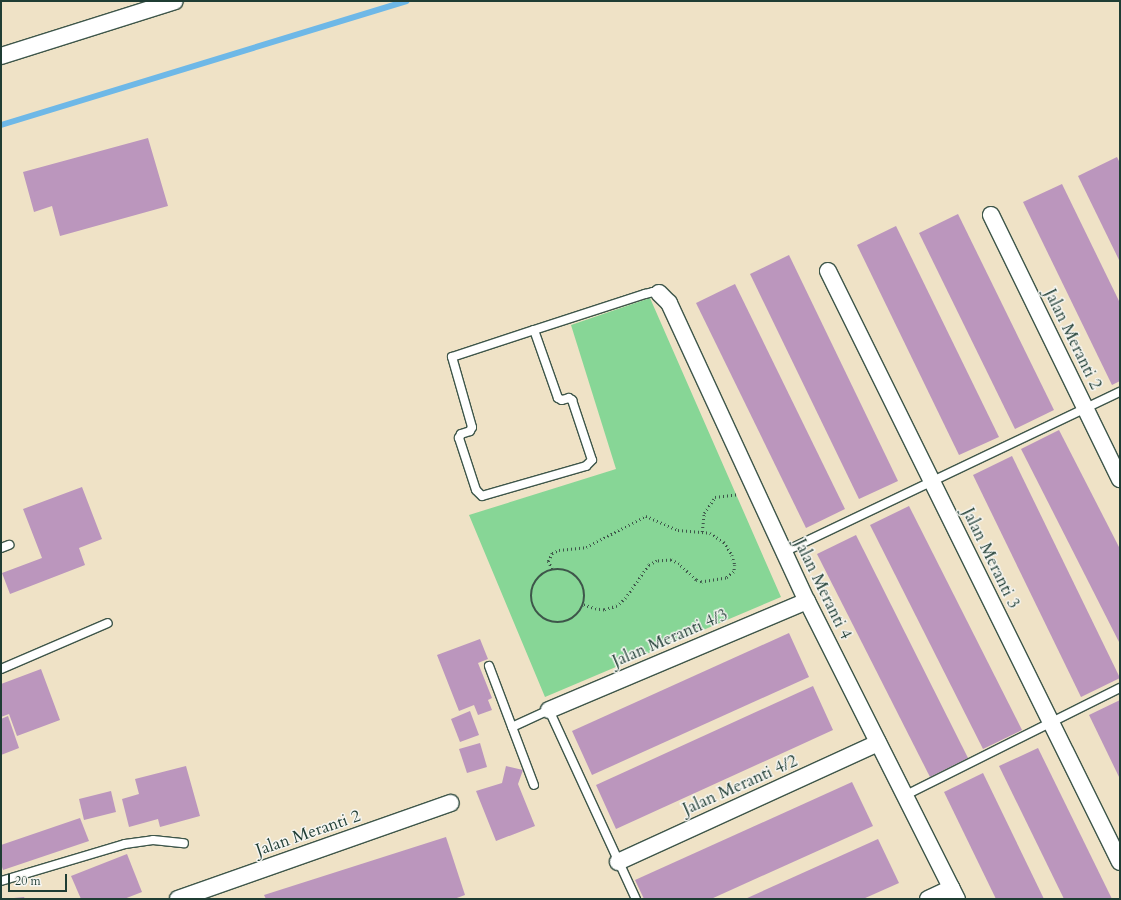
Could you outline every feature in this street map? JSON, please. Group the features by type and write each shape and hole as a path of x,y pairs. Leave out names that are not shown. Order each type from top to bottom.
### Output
{"street":[{"path":"1,56 175,1"},
{"name":"Jalan Meranti 2","path":"991,215 1120,479"},
{"name":"Jalan Meranti 3","path":"828,271 1120,862"},
{"name":"Jalan Meranti 4","path":"659,293 670,303 807,601 904,796 955,894"},
{"name":"Jalan Meranti 4/3","path":"549,710 807,601"},
{"name":"Jalan Meranti 4/2","path":"618,862 878,743"},
{"name":"Jalan Meranti 2","path":"178,899 451,803"},
{"path":"928,899 955,894"}],"lane":[{"path":"534,330 558,398 562,400 568,398 572,400 592,460 586,466 482,496 476,490 459,438 461,434 470,431 472,427 452,357 534,330 645,294 652,292 659,293"},
{"path":"784,552 1120,392"},
{"path":"1,669 108,623"},
{"path":"489,666 534,785"},
{"path":"904,796 1120,688"},
{"path":"512,727 549,710 636,899"},
{"path":"1,881 125,844 153,840 184,843"}],"path":[{"path":"702,532 704,514 714,497 756,492"},
{"path":"552,569 548,562 552,553 560,550 586,547 646,516 678,530 710,533 720,539 732,555 736,565 734,572 726,578 719,581 701,582 696,580 679,564 671,560 658,561 649,565 626,598 617,606 604,610 584,605"},
{"path":"552,569 564,570 576,575 585,592 584,605 576,616 565,622 552,622 545,620 535,611 530,599 532,586 540,575 552,569"}],"green space":[{"path":"650,298 781,597 545,697 469,515 616,469 571,325"}],"building":[{"path":"148,138 168,206 60,236 52,206 34,212 23,172"},
{"path":"1117,157 1120,163 1120,262 1078,176"},
{"path":"1062,184 1120,303 1120,381 1112,385 1023,202"},
{"path":"958,214 1054,410 1015,429 919,233"},
{"path":"896,226 999,437 959,455 857,245"},
{"path":"789,255 898,481 859,499 750,274"},
{"path":"735,284 845,509 806,528 696,303"},
{"path":"1059,430 1120,549 1120,644 1021,449"},
{"path":"1012,456 1120,678 1081,697 973,475"},
{"path":"82,487 102,539 79,548 85,565 10,594 2,573 42,558 23,509"},
{"path":"909,506 1022,730 983,749 870,525"},
{"path":"856,535 968,758 930,777 817,554"},
{"path":"789,633 809,677 592,775 572,731"},
{"path":"480,639 488,659 478,663 492,698 488,700 492,710 478,715 474,705 459,711 437,655"},
{"path":"41,669 60,720 17,736 9,714 1,717 1,684"},
{"path":"813,686 833,730 616,829 596,785"},
{"path":"1120,700 1120,779 1089,715"},
{"path":"470,711 479,735 460,742 451,719"},
{"path":"8,716 19,748 1,755 1,719"},
{"path":"480,743 487,767 467,773 459,749"},
{"path":"1038,748 1112,899 1064,899 999,766"},
{"path":"186,766 200,816 160,827 158,819 129,827 122,799 139,794 135,779"},
{"path":"506,766 523,770 518,784 535,826 496,841 476,791 502,783"},
{"path":"983,773 1044,899 996,899 944,792"},
{"path":"852,782 873,826 711,899 644,899 635,880"},
{"path":"111,791 116,812 84,820 79,799"},
{"path":"80,818 89,841 3,870 1,864 1,845"},
{"path":"446,837 465,895 454,899 266,899 264,895"},
{"path":"878,839 899,883 863,899 745,899"},
{"path":"127,854 142,892 124,899 81,899 71,876"},
{"path":"24,897 25,899 14,898"}],"waterway":[{"path":"1,125 406,1"}]}
